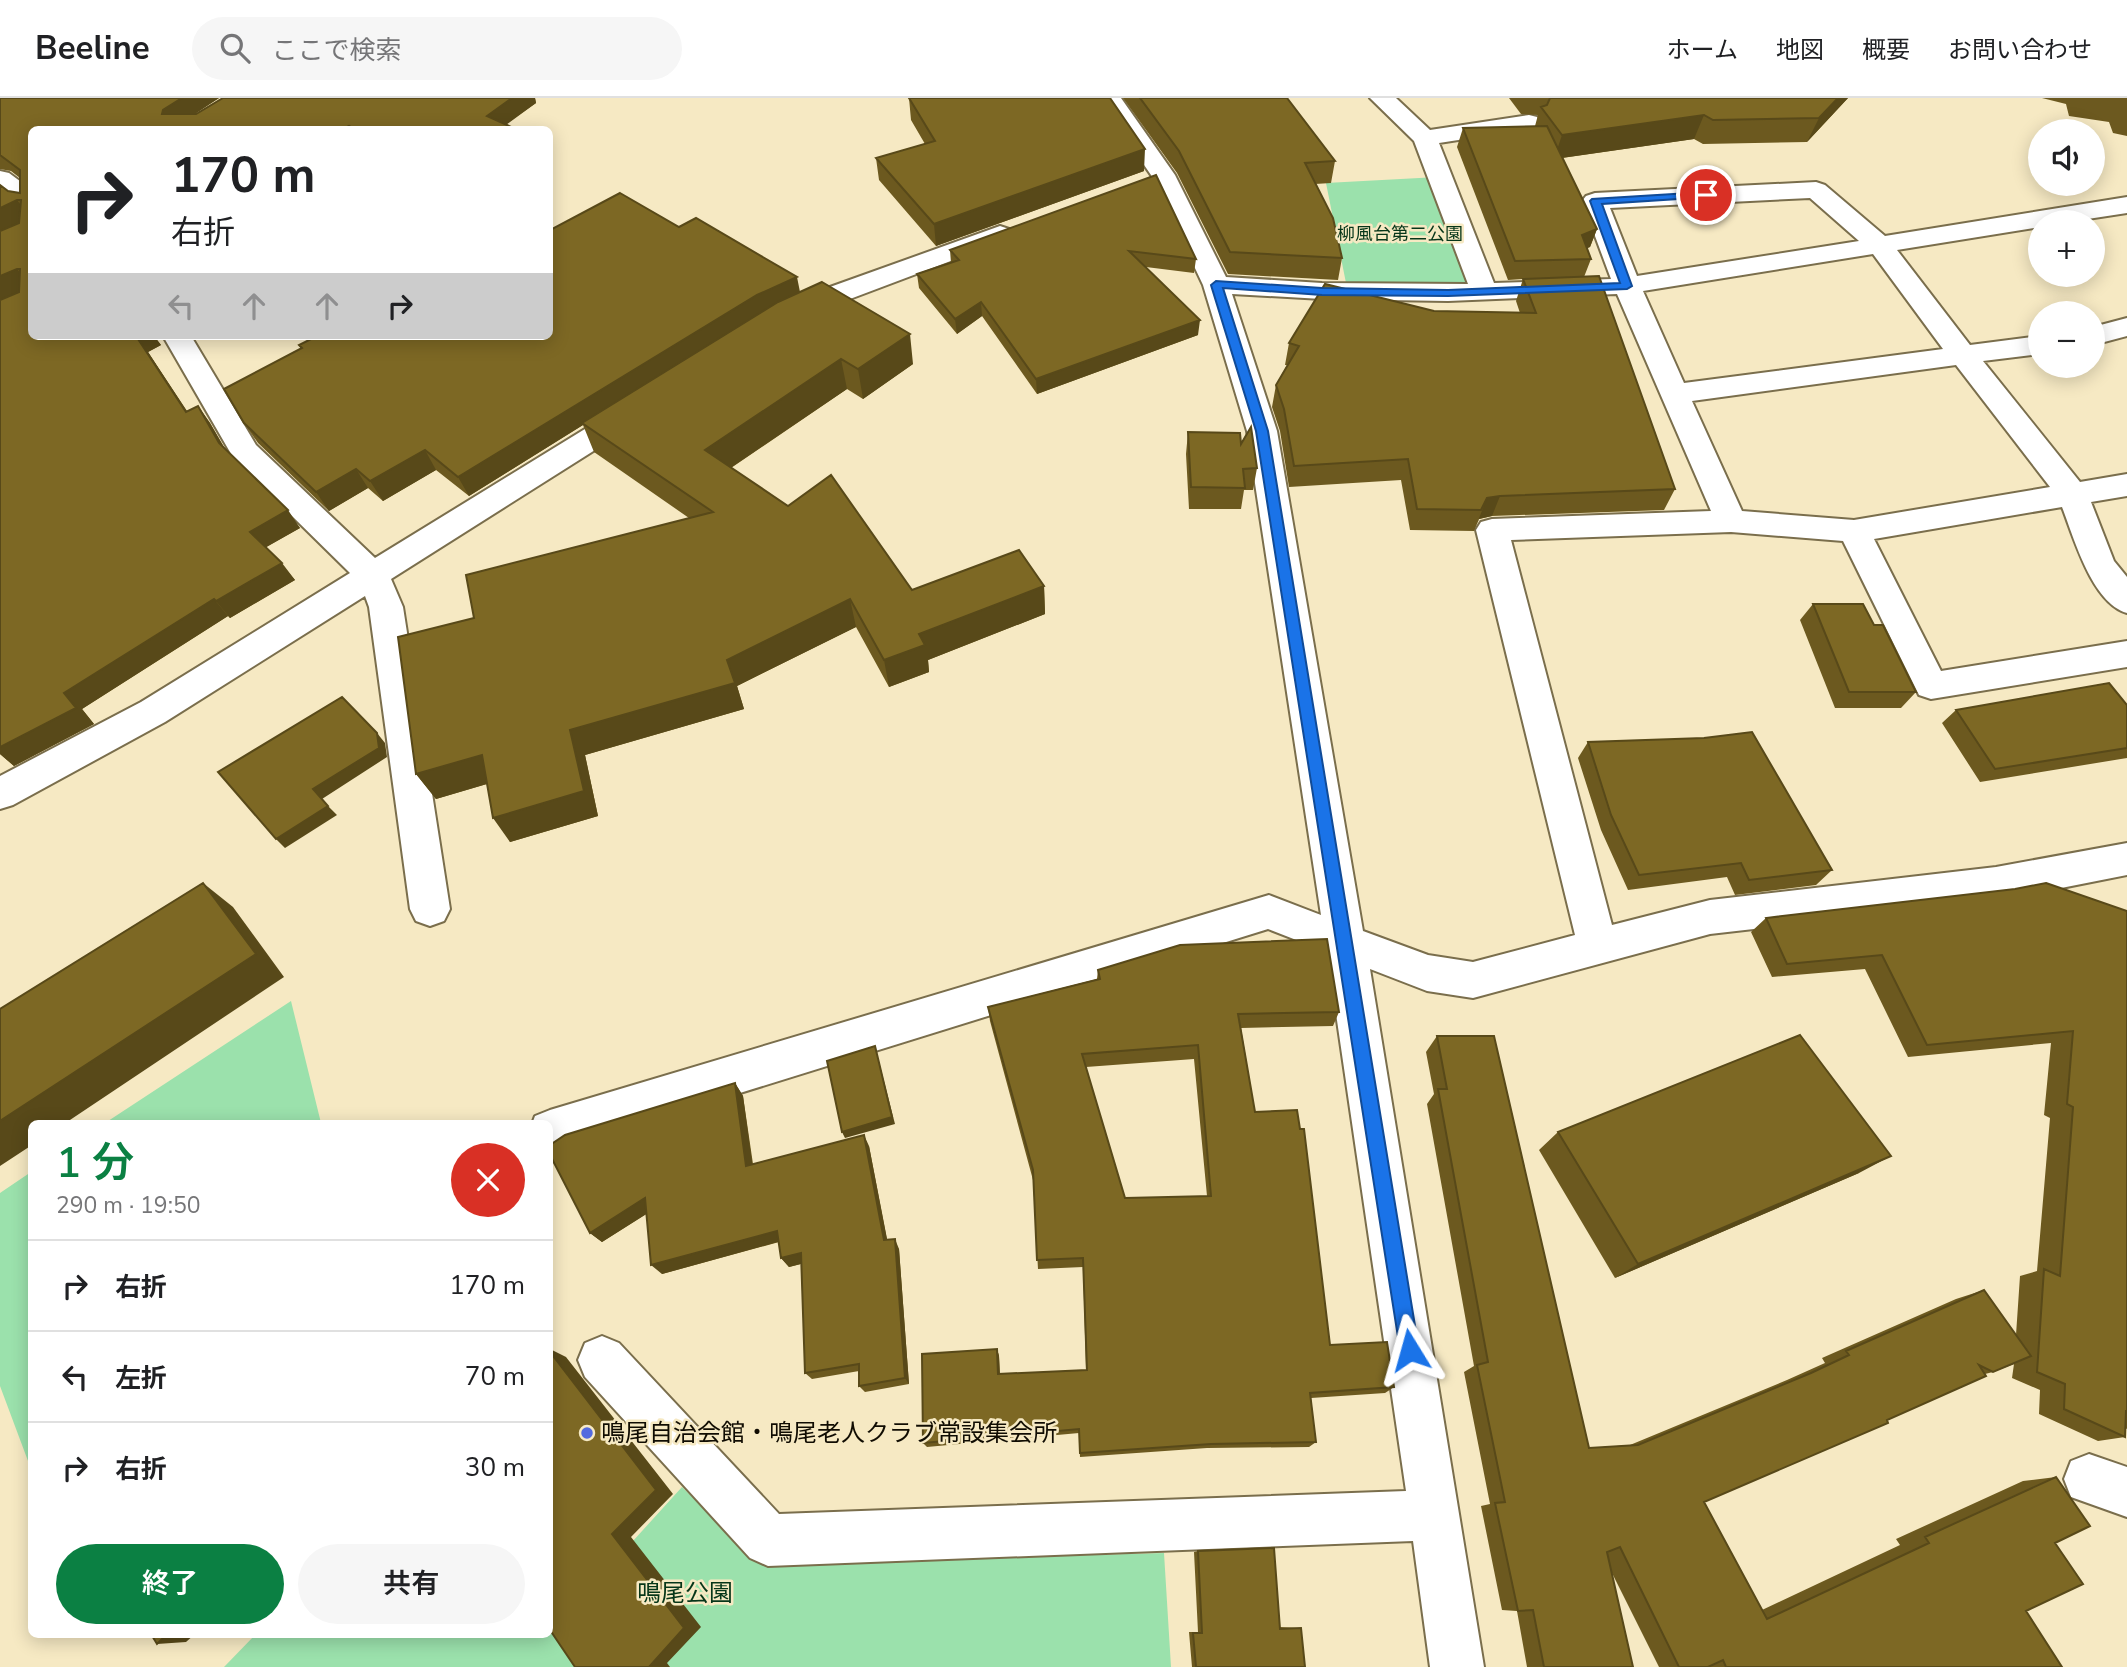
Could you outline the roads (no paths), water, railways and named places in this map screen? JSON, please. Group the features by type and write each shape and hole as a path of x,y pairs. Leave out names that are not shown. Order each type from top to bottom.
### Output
{"street":[{"path":"1101,98 1112,102 1150,180 1216,285 1262,431 1385,1184 1457,1667"},
{"path":"1382,98 1425,138 1484,291"},
{"path":"1425,138 1528,121"},
{"path":"0,178 28,199"},
{"path":"1731,521 1627,286 1595,201 1816,190 1881,246 1898,272 2071,493 2100,565 2127,601"},
{"path":"1216,285 1322,292 1484,291 1627,286 2127,205"},
{"path":"773,323 840,293 1021,227"},
{"path":"2105,333 2127,327"},
{"path":"179,340 245,452 373,576 386,607 430,909"},
{"path":"1674,394 2028,346"},
{"path":"0,794 153,712 660,395"},
{"path":"1598,947 1492,530 1731,521 1854,531 2127,485"},
{"path":"1854,531 1931,686 2127,654"},
{"path":"553,1130 1269,912 1427,973 1473,980 1710,917 1996,884 2127,859"},
{"path":"602,1360 768,1540 1434,1515"}],"place":[{"name":"鳴尾自治会館・鳴尾老人クラブ常設集会所","path":"587,1433"}],"park label":[{"name":"柳風台第二公園","path":"1400,234"},
{"name":"鳴尾公園","path":"685,1593"}]}
